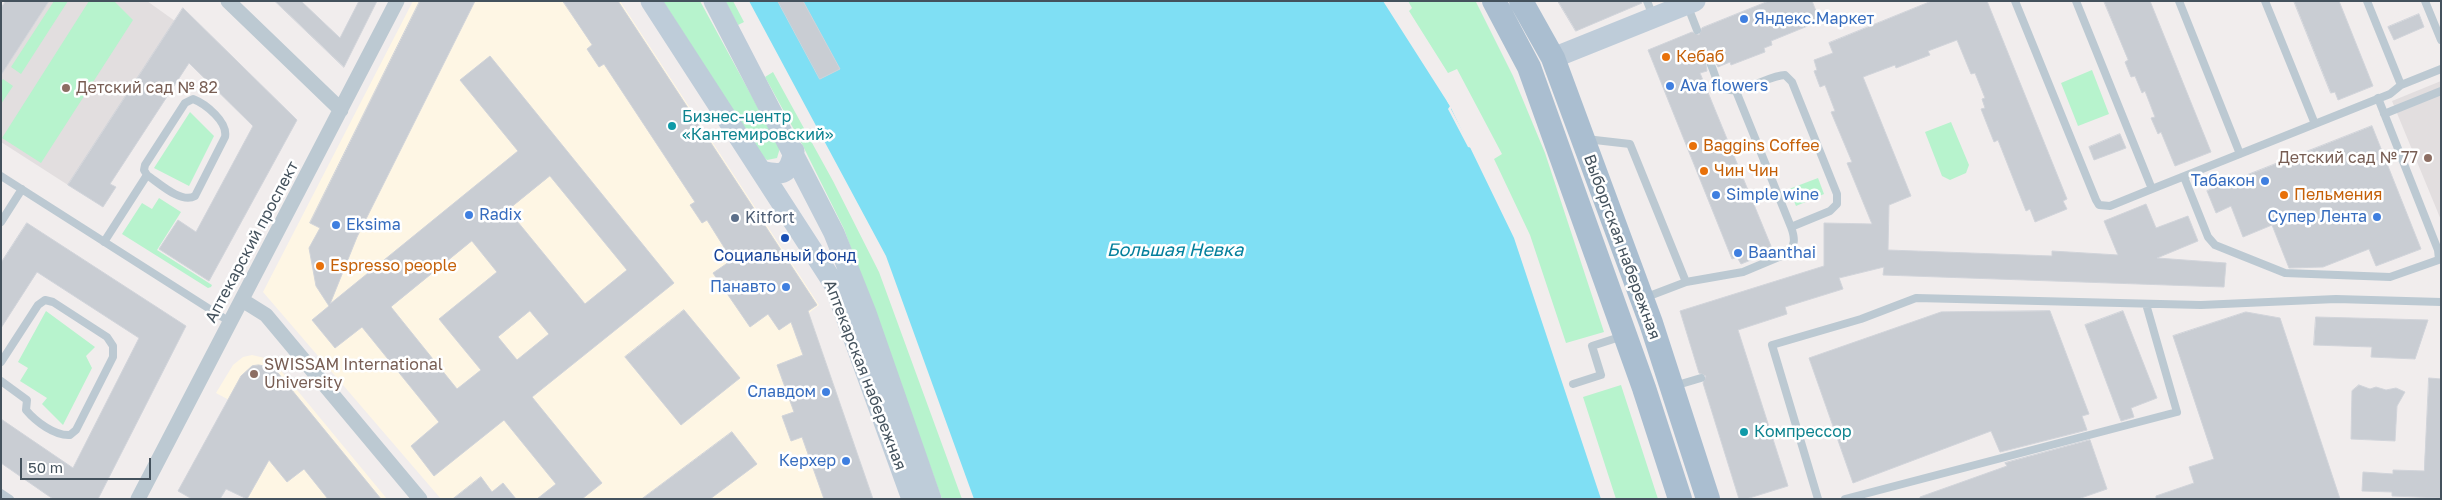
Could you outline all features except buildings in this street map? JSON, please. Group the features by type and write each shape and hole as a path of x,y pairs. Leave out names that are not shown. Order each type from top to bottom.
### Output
{"main road":[{"name":"Выборгская набережная","path":"1494,1 1529,67 1625,335 1680,499"},
{"name":"Выборгская набережная","path":"1522,1 1553,58 1642,298 1708,499"}],"street":[{"path":"228,1 341,110"},
{"name":"Аптекарский проспект","path":"142,498 230,322 397,1"},
{"name":"Аптекарская набережная","path":"651,1 834,284 912,499"},
{"name":"Аптекарская набережная","path":"714,1 794,151 834,233 852,276 931,499"},
{"path":"1553,58 1650,10 1682,4"},
{"path":"761,171 777,174 785,172 790,166 794,151"},
{"path":"242,300 266,316 420,499"}],"lane":[{"path":"2015,1 2099,205 2110,206 2378,98 2401,85 2441,69"},
{"path":"2076,1 2152,189"},
{"path":"2179,1 2240,154"},
{"path":"2265,1 2315,124"},
{"path":"2367,1 2401,85"},
{"path":"2425,1 2441,40"},
{"path":"1682,4 1697,30"},
{"path":"1711,65 1719,85 1727,90 1736,91 1776,75 1785,75 1792,82 1837,194 1837,204 1830,211 1791,226"},
{"path":"1642,298 1686,282 1743,272 1786,254 1792,249 1794,243 1791,226 1736,91"},
{"path":"2384,114 2441,91"},
{"path":"2184,176 2208,237 2215,245 2285,273 2390,276 2440,259 2378,98"},
{"path":"193,99 201,102 223,124 226,130 226,137 195,196 190,199 182,198 147,175 144,170 145,165 185,103 193,99"},
{"path":"1583,139 1630,144 1686,282"},
{"path":"104,242 147,175"},
{"path":"1,176 230,322"},
{"path":"2,219 22,189"},
{"path":"1818,499 1772,345 1861,319 1916,298 2201,305 2336,299 2441,302"},
{"path":"1,362 38,305 45,300 53,302 107,337 113,346 113,357 76,430 70,435 54,432 30,415 26,410 27,400 24,396 1,381"},
{"path":"1845,499 2177,412 2146,304"},
{"path":"1573,384 1601,375 1592,346 1625,335"},
{"path":"1672,387 1701,378"},
{"path":"1,493 10,499"}],"shaded area":[{"name":"Детский сад № 82","path":"49,1 147,1 175,21 68,185 1,142 1,75"},
{"path":"413,1 620,1 819,305 809,313 873,499 441,499 263,292"},
{"name":"Детский сад № 77","path":"2441,81 2441,220 2392,101"},
{"path":"252,355 269,359 278,367 387,499 247,499 229,400 216,393 233,365 243,357"}],"green space":[{"path":"54,1 68,1 21,74 11,67"},
{"path":"89,1 114,1 133,20 41,163 2,138"},
{"path":"663,1 700,1 780,148 777,158 767,160 762,156"},
{"path":"725,1 733,1 744,22 738,25"},
{"path":"1408,1 1476,2 1513,76 1545,153 1604,332 1566,343 1530,235 1494,159 1502,154 1457,69 1448,73 1409,11 1412,8"},
{"path":"2092,70 2109,114 2078,126 2061,83"},
{"path":"773,72 833,181 879,272 962,499 942,499 844,229 803,146 765,77"},
{"path":"3,79 13,86 1,104 1,82"},
{"path":"190,112 214,136 189,186 154,168"},
{"path":"1951,122 1969,165 1966,173 1950,180 1942,176 1925,132"},
{"path":"1818,178 1824,194 1796,206 1789,189"},
{"path":"159,198 181,212 157,250 212,285 211,287 208,288 122,234 142,203 152,209"},
{"path":"46,311 95,347 86,356 92,368 63,425 42,404 47,398 20,381 28,368 18,362"},
{"path":"1621,385 1658,499 1616,499 1583,397"}],"water":[{"name":"Большая Невка","path":"749,1 1383,1 1450,106 1514,238 1601,499 974,499 886,256"}],"pier":[{"path":"1449,100 1452,106 1451,109 1470,145 1474,147 1477,153 1475,154 1472,148 1468,147 1448,109 1450,106 1447,101"}],"place":[{"name":"Яндекс.Маркет","path":"1744,19"},
{"name":"Кебаб","path":"1666,57"},
{"name":"Ava flowers","path":"1670,86"},
{"name":"Детский сад № 82","path":"66,88"},
{"name":"Бизнес-центр «Кантемировский»","path":"672,126"},
{"name":"Baggins Coffee","path":"1693,146"},
{"name":"Детский сад № 77","path":"2428,158"},
{"name":"Чин Чин","path":"1704,171"},
{"name":"Табакон","path":"2265,181"},
{"name":"Simple wine","path":"1716,195"},
{"name":"Пельмения","path":"2284,195"},
{"name":"Radix","path":"469,215"},
{"name":"Супер Лента","path":"2377,217"},
{"name":"Kitfort","path":"735,218"},
{"name":"Eksima","path":"336,225"},
{"name":"Социальный фонд","path":"785,238"},
{"name":"Baanthai","path":"1738,253"},
{"name":"Espresso people","path":"320,266"},
{"name":"Панавто","path":"786,287"},
{"name":"SWISSAM International University","path":"254,374"},
{"name":"Славдом","path":"826,392"},
{"name":"Компрессор","path":"1744,432"},
{"name":"Керхер","path":"846,461"}]}
